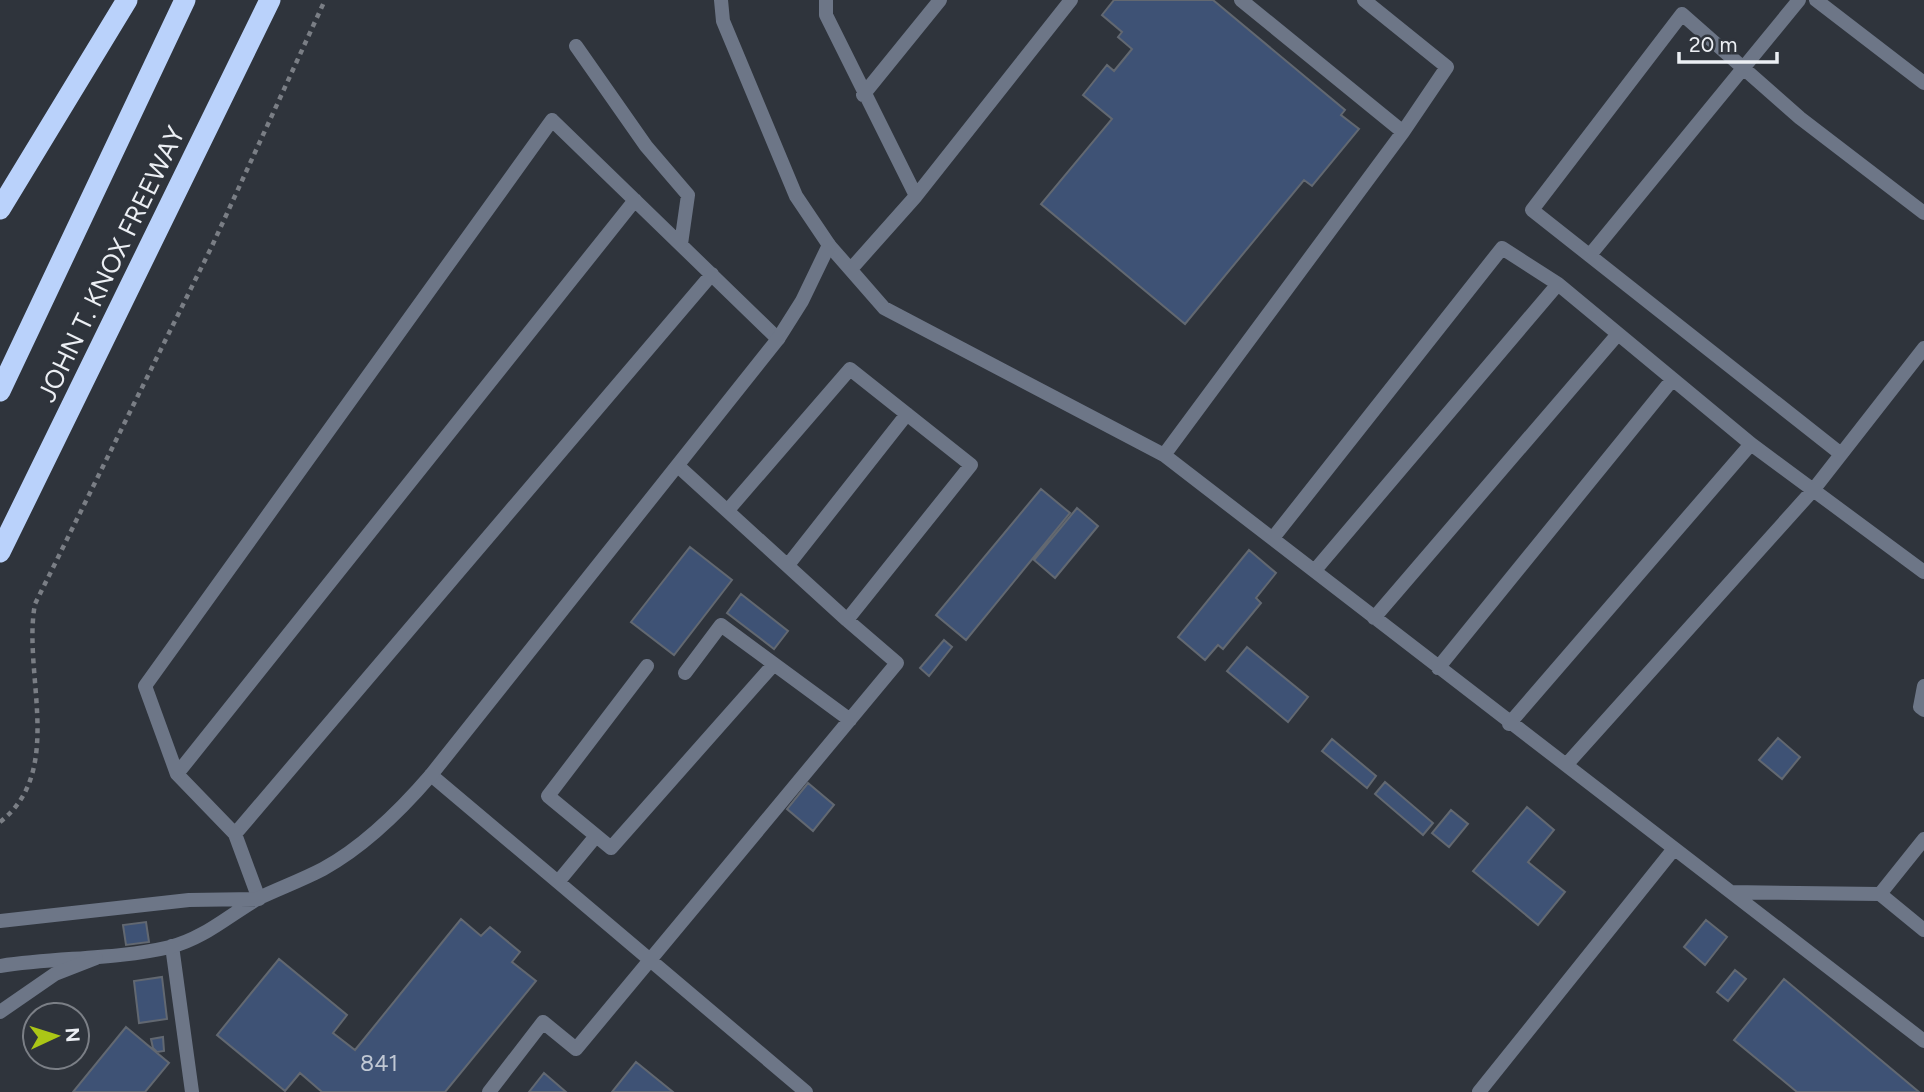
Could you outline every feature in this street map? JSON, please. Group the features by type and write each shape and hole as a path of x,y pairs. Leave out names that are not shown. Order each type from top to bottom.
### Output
{"highway":[{"path":"0,209 127,0"},
{"name":"JOHN T. KNOX FREEWAY","path":"0,391 185,0"},
{"name":"JOHN T. KNOX FREEWAY","path":"0,552 271,0"}],"street":[{"path":"721,0 723,21 796,195 829,245 884,308 1164,455 1316,569 1438,668 1567,764 1673,850 1924,1041"},
{"path":"826,0 826,15 916,196"},
{"path":"863,94 940,0"},
{"path":"851,270 916,196 1071,0"},
{"path":"1241,0 1403,132"},
{"path":"1164,455 1403,132 1447,67 1364,0"},
{"path":"1590,255 1799,0"},
{"path":"1816,0 1924,83"},
{"path":"1841,454 1532,210 1682,13 1741,68 1924,213"},
{"path":"576,46 646,146 688,195 681,244"},
{"path":"259,899 235,834 177,774 145,686 552,120 778,339"},
{"path":"177,774 635,200"},
{"path":"0,966 96,958 166,948 220,926 259,899 322,870 353,851 383,825 431,775 778,339 802,300 829,245"},
{"path":"1273,538 1502,248 1558,284 1751,444 1924,572"},
{"path":"235,834 712,274"},
{"path":"1316,569 1558,284"},
{"path":"1374,618 1618,334"},
{"path":"1567,764 1814,489 1924,348"},
{"path":"729,510 850,369 971,465 847,620"},
{"path":"1438,668 1672,380"},
{"path":"788,565 906,414"},
{"path":"1509,723 1751,444"},
{"path":"489,1092 543,1022 576,1049 897,663 678,466"},
{"path":"685,673 721,625 850,719"},
{"path":"647,666 548,796 611,848 774,664"},
{"path":"1924,686 1920,707 1924,710"},
{"path":"431,775 806,1092"},
{"path":"558,882 596,836"},
{"path":"1880,894 1924,839"},
{"path":"1479,1092 1673,850"},
{"path":"1731,892 1778,890 1880,894 1924,930"},
{"path":"0,921 189,901 259,899"},
{"path":"166,948 191,1092"},
{"path":"0,1012 55,974 96,958"}],"path":[{"path":"0,822 16,806 26,789 36,753 32,641 35,604 212,246 325,0"}],"building":[{"path":"1114,0 1213,0 1345,110 1341,115 1359,129 1312,186 1304,180 1185,324 1041,204 1112,119 1083,95 1107,65 1114,71 1132,49 1118,37 1122,32 1102,15"},
{"path":"1041,489 1070,513 966,640 936,615"},
{"path":"1077,508 1098,526 1055,578 1034,560"},
{"path":"690,547 732,580 674,655 631,622"},
{"path":"1249,550 1276,573 1256,598 1261,603 1223,649 1218,645 1205,660 1178,637"},
{"path":"741,594 788,631 774,649 727,613"},
{"path":"944,640 952,647 929,676 920,668"},
{"path":"1247,647 1308,697 1288,722 1227,671"},
{"path":"1778,738 1800,757 1782,779 1759,760"},
{"path":"1332,739 1376,776 1367,788 1322,751"},
{"path":"1385,782 1433,823 1423,835 1375,794"},
{"path":"808,783 834,805 813,831 787,809"},
{"path":"1527,807 1554,830 1528,862 1565,892 1538,925 1473,871"},
{"path":"1451,810 1468,824 1449,847 1432,833"},
{"path":"461,919 481,936 490,927 520,952 512,962 536,981 445,1092 322,1092 300,1073 285,1091 217,1035 279,959 347,1015 333,1033 355,1050"},
{"path":"1706,920 1727,937 1705,965 1684,947"},
{"path":"146,922 149,942 126,945 123,925"},
{"path":"1735,970 1746,979 1728,1001 1717,992"},
{"path":"162,977 167,1019 139,1023 134,981"},
{"path":"1784,979 1919,1092 1797,1092 1734,1040"},
{"path":"126,1027 169,1063 145,1092 73,1092"},
{"path":"163,1037 164,1051 157,1052 151,1039"},
{"path":"636,1062 673,1092 612,1092"},
{"path":"544,1073 566,1092 529,1092"}]}
